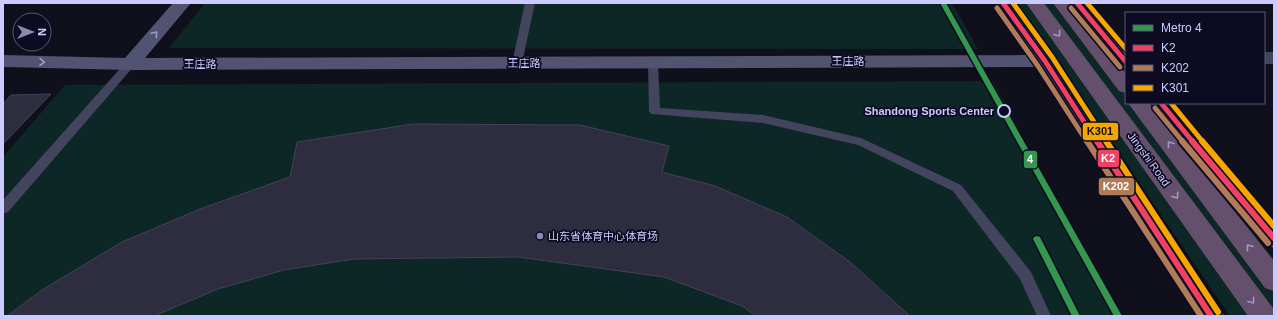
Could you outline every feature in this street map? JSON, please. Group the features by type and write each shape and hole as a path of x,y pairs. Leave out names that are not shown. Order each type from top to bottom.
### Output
{"highway":[{"name":"Jingshi Road","path":"1035,3 1263,316"},
{"path":"1062,3 1125,86"},
{"path":"1139,104 1273,279"}],"main road":[{"path":"130,64 182,3"},
{"path":"1003,3 1045,60 1211,316"},
{"path":"1077,3 1125,60"},
{"name":"王庄路","path":"3,61 130,64 1045,60"},
{"path":"1162,104 1274,238"}],"lane":[{"path":"517,63 530,3"},
{"path":"653,62 655,111 763,119 861,142 958,188 1026,276 1044,316"},
{"path":"3,209 130,64"}],"green space":[{"path":"205,3 952,3 978,49 169,48"},
{"path":"1016,3 1055,3 1080,16 1125,72 1125,104 1151,104 1274,259 1274,316 1230,316"},
{"name":"山东省体育中心体育场","path":"993,81 1119,316 3,316 3,157 65,85"}],"building":[{"path":"51,94 3,144 3,104 11,95"},
{"name":"山东省体育中心体育场","path":"413,124 580,125 669,146 662,172 715,186 787,217 850,262 910,316 756,316 742,306 664,277 518,257 354,259 284,270 218,289 154,316 7,316 42,290 122,242 200,209 290,177 297,142"}],"metro line":[{"name":"4","path":"943,3 1118,316"},
{"name":"4","path":"1037,239 1076,316"}],"transit line":[{"name":"K2","path":"1003,3 1045,61 1211,316"},
{"name":"K301","path":"1013,3 1052,57 1218,312"},
{"name":"K2","path":"1077,3 1125,61"},
{"name":"K301","path":"1087,3 1125,48"},
{"name":"K202","path":"997,8 1038,66 1201,316"},
{"name":"K202","path":"1071,8 1120,67"},
{"name":"K2","path":"1162,104 1274,238"},
{"name":"K301","path":"1172,104 1274,226"},
{"name":"K202","path":"1155,108 1268,243"}],"place":[{"name":"Shandong Sports Center","path":"1004,111"},
{"name":"山东省体育中心体育场","path":"540,236"}]}
